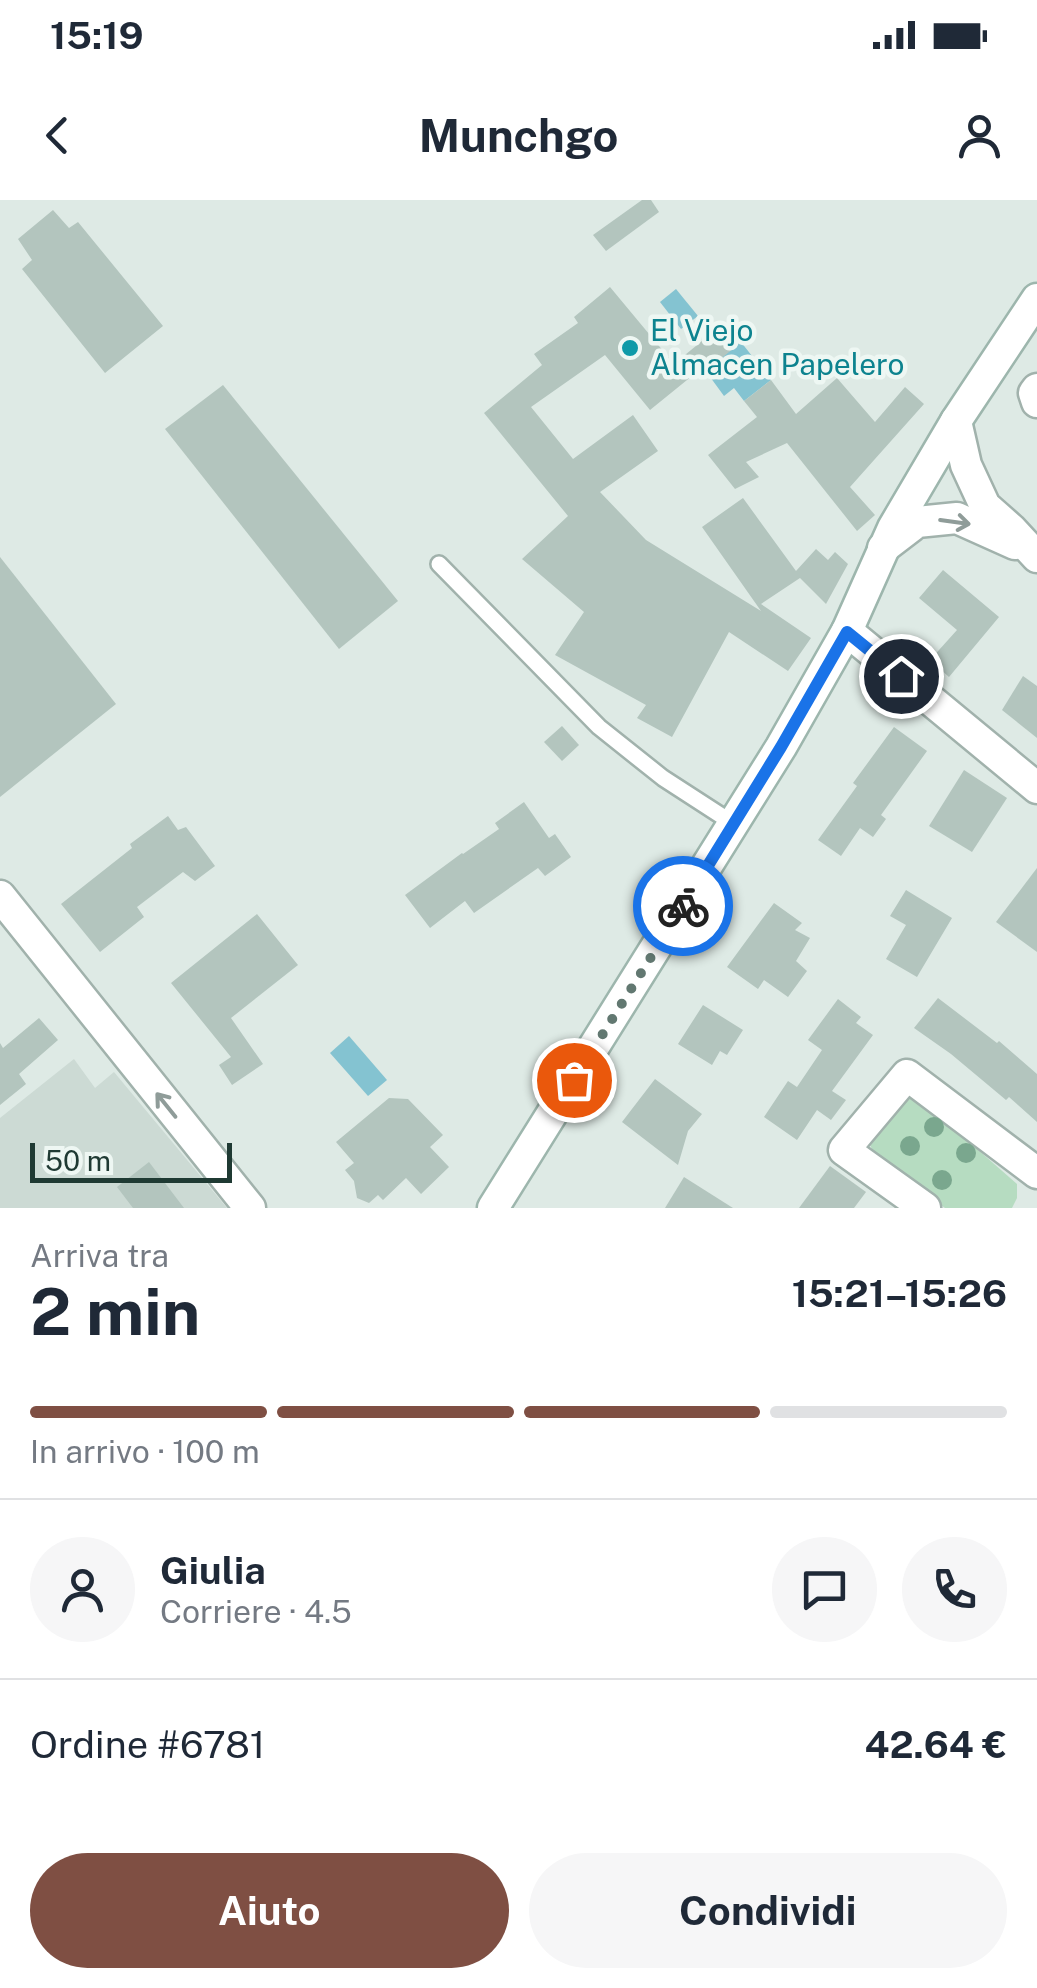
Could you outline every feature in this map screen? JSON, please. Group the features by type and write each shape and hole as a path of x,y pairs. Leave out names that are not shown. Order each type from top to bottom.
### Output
{"street":[{"path":"494,1208 734,824 847,632 883,548 956,421 1037,299"},
{"path":"956,421 966,465 985,506 1035,551"},
{"path":"883,548 917,522 958,518 1035,551"},
{"path":"847,632 1037,788"},
{"path":"0,896 250,1208"},
{"path":"925,1208 844,1150 907,1075 1037,1173"}],"lane":[{"path":"438,564 614,740 663,778 734,824"}],"shaded area":[{"path":"74,1059 95,1088 114,1072 227,1208 0,1208 0,1118"}],"green space":[{"path":"908,1094 929,1107 1017,1184 1012,1208 945,1208 875,1155 869,1143"}],"water":[{"path":"676,289 698,316 681,329 660,302"},
{"path":"741,342 771,380 744,401 734,388 724,396 705,370"},
{"path":"349,1036 387,1080 368,1096 330,1053"}],"building":[{"path":"642,200 651,200 659,212 606,251 593,235"},
{"path":"53,210 69,228 78,222 163,326 105,373 22,269 32,260 18,239"},
{"path":"610,287 674,364 725,322 741,342 650,410 605,355 531,407 573,459 633,415 658,451 600,492 646,540 761,611 702,527 743,498 796,571 816,549 828,560 835,552 848,564 826,604 800,578 761,604 811,638 788,671 729,632 672,737 637,718 646,705 555,655 584,612 522,559 568,516 484,413 542,365 534,354 578,323 574,317"},
{"path":"837,378 875,422 905,387 924,404 850,487 875,515 857,531 787,443 746,462 759,477 735,489 708,455 757,417 744,401 771,380 796,414"},
{"path":"223,385 398,601 339,649 165,429"},
{"path":"0,557 116,704 0,797"},
{"path":"943,570 999,617 949,677 930,660 957,630 919,598"},
{"path":"1023,676 1037,686 1037,738 1002,710"},
{"path":"562,726 579,745 562,761 544,742"},
{"path":"894,727 927,751 881,815 886,819 873,837 860,828 841,856 818,840"},
{"path":"964,770 1007,798 972,852 929,826"},
{"path":"524,802 549,838 555,834 571,857 545,876 538,868 474,913 465,901 430,928 405,895 499,829 495,823"},
{"path":"168,816 178,830 186,827 215,866 195,881 183,872 137,907 144,917 100,952 61,904"},
{"path":"1037,868 1037,952 996,922"},
{"path":"906,890 952,918 917,977 886,959 906,925 890,916"},
{"path":"774,903 802,923 795,930 810,938 796,961 807,971 788,997 764,980 758,989 727,967"},
{"path":"257,914 298,965 231,1018 263,1064 232,1085 219,1065 231,1057 171,983"},
{"path":"938,998 999,1041 1037,1074 1037,1122 914,1028"},
{"path":"838,999 861,1017 856,1023 873,1035 832,1091 846,1100 831,1120 817,1110 797,1140 764,1117 788,1081 797,1087 822,1050 808,1040"},
{"path":"703,1005 743,1030 727,1055 720,1051 712,1065 678,1044"},
{"path":"39,1018 58,1040 19,1074 26,1084 0,1105 0,1043 3,1048"},
{"path":"655,1079 702,1114 688,1131 678,1165 622,1122"},
{"path":"389,1098 408,1099 443,1135 430,1147 449,1167 421,1194 406,1178 383,1200 378,1195 369,1203 357,1198 354,1181 345,1170 354,1163 336,1142"},
{"path":"149,1162 184,1208 133,1208 117,1187"},
{"path":"830,1166 866,1192 854,1208 799,1208"},
{"path":"684,1177 733,1208 665,1208"}],"way so far":[{"path":"574,1080 683,906"}],"place":[{"name":"El Viejo Almacen Papelero","path":"630,348"}],"route":[{"path":"683,906 847,632 901,676"}]}
